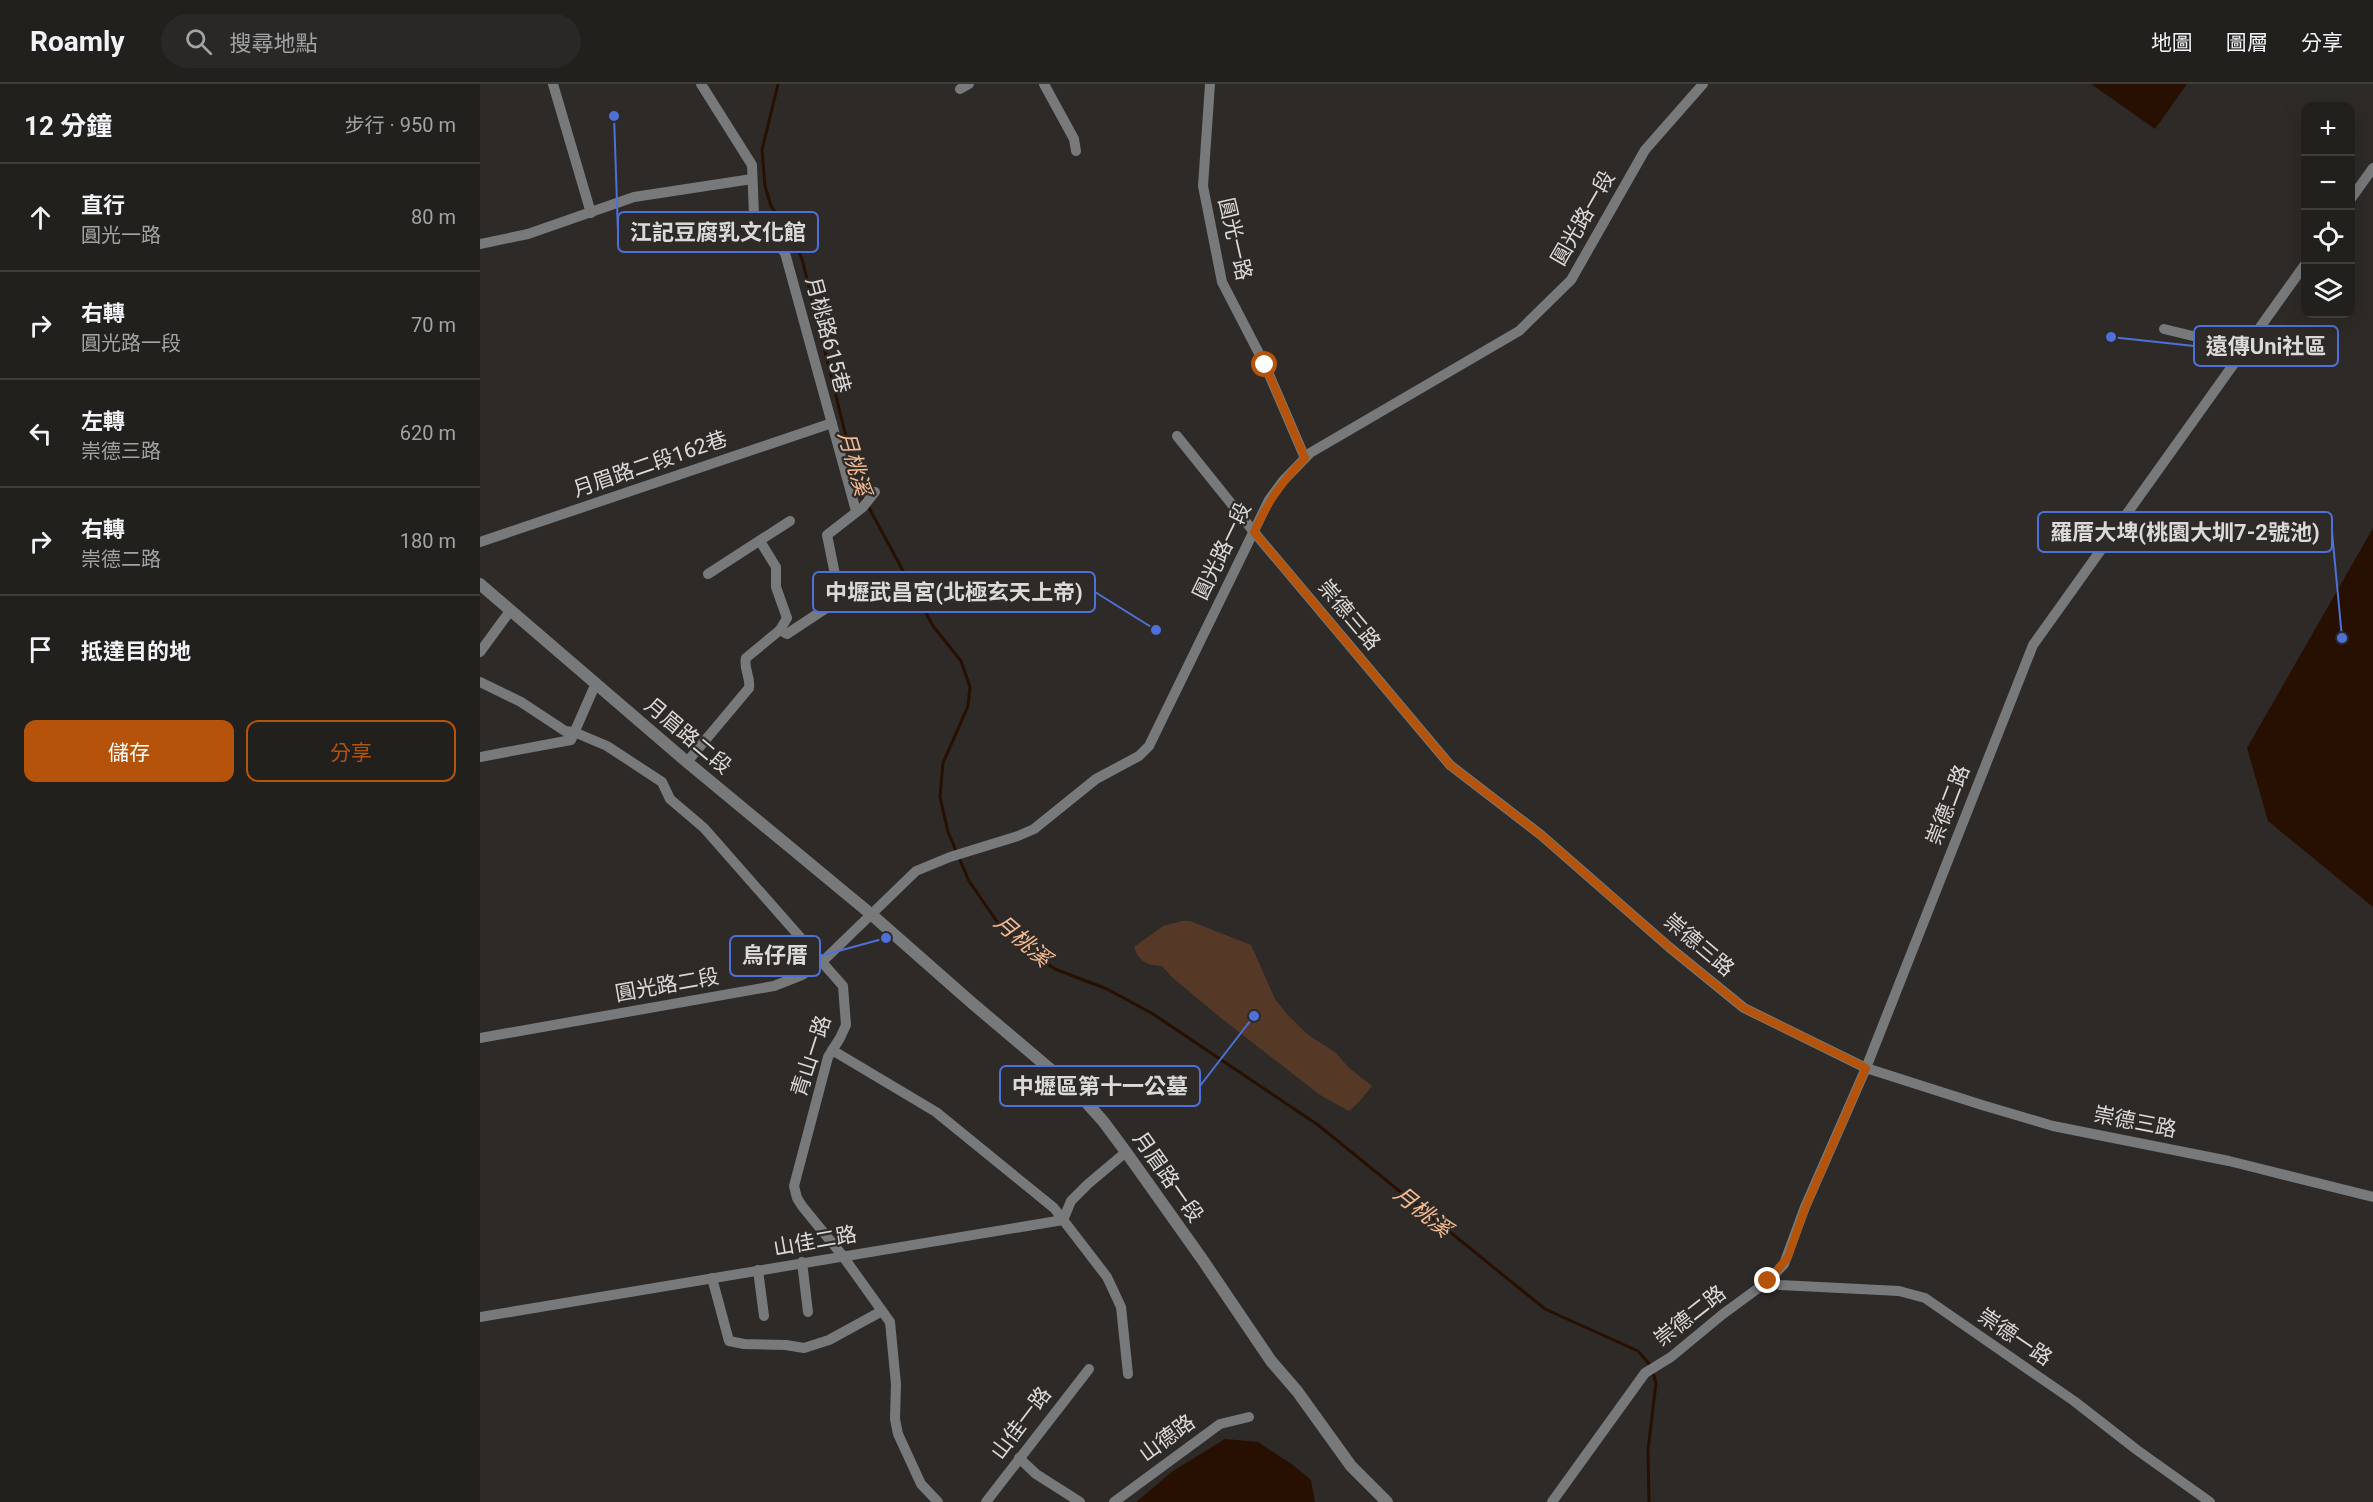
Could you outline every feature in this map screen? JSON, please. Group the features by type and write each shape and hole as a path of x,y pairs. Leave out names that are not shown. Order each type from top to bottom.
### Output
{"street":[{"path":"553,84 591,213"},
{"name":"月桃路615巷","path":"701,84 752,165 754,215 785,254 832,423 859,509"},
{"path":"1044,84 1074,139 1076,151"},
{"name":"圓光一路","path":"1210,84 1203,186 1222,282 1265,365 1305,458"},
{"name":"圓光路一段","path":"872,915 916,871 1034,829 1096,779 1139,756 1149,746 1269,500 1283,481 1305,458 1519,331 1571,280 1646,150 1703,84"},
{"path":"2355,193 2373,168"},
{"path":"480,244 528,234 634,197 752,179"},
{"name":"崇德二路","path":"1552,1502 1645,1373 1768,1281 1788,1257 1805,1208 1866,1068 2032,645 2305,264"},
{"path":"2164,329 2201,338 2235,360"},
{"name":"月眉路二段162巷","path":"480,542 832,423"},
{"name":"崇德三路","path":"1177,436 1254,532 1450,765 1541,835 1669,947 1744,1008 1866,1068 2053,1126 2229,1161 2373,1197"},
{"path":"780,630 787,634 840,598 826,535 859,509 875,492"},
{"path":"708,574 790,521"},
{"path":"687,762 749,688 750,683 744,663 746,658 780,630 787,618 776,588 776,567 760,541"},
{"name":"月眉路二段","path":"480,584 687,762 872,915"},
{"path":"480,652 510,610"},
{"name":"青山一路","path":"480,682 521,702 565,731 574,732 607,746 662,782 670,799 704,828 843,986 846,1025 828,1057 794,1186 796,1198 842,1255 890,1322 894,1344 895,1419 898,1434 921,1484 938,1502"},
{"path":"480,757 571,740 596,683"},
{"name":"圓光路二段","path":"480,1038 774,986 802,975 823,962 872,915"},
{"name":"月眉路一段","path":"872,915 1076,1091 1103,1121 1202,1258 1271,1361 1298,1391 1351,1466 1387,1502"},
{"path":"832,1050 936,1112 989,1158 1043,1198 1107,1277 1121,1307 1128,1374"},
{"path":"1063,1220 1071,1202 1126,1152"},
{"name":"山佳二路","path":"480,1317 1063,1220"},
{"path":"802,1262 808,1312"},
{"path":"758,1270 764,1316"},
{"path":"712,1278 729,1341 744,1344 776,1344 804,1348 829,1340 882,1311"},
{"name":"崇德一路","path":"1768,1281 1780,1285 1899,1291 1925,1298 2074,1401 2210,1502"},
{"name":"山佳一路","path":"986,1502 1089,1369"},
{"name":"山德路","path":"1114,1502 1220,1424 1249,1417"},
{"path":"1019,1458 1036,1474 1080,1502"}],"shaded area":[{"path":"2091,84 2187,84 2155,129"},
{"path":"2373,528 2373,907 2268,821 2247,748"},
{"path":"1190,921 1251,945 1275,999 1287,1014 1307,1034 1336,1053 1348,1067 1372,1086 1359,1102 1349,1111 1320,1095 1221,1018 1162,966 1148,964 1141,959 1134,947 1163,926"},
{"path":"1225,1439 1258,1442 1293,1465 1311,1480 1315,1502 1136,1502 1173,1471"}],"waterway":[{"name":"月桃溪","path":"778,84 762,150 765,186 771,206 790,234 802,259 860,493 865,501"},
{"name":"月桃溪","path":"868,506 933,626 961,661 970,687 968,706 943,763 940,797 948,832 969,881 1000,926 1055,969 1107,989 1153,1014 1318,1125 1545,1309 1638,1351 1651,1366"},
{"name":"月桃溪","path":"1649,1502 1648,1450 1656,1383 1653,1373"}],"place":[{"name":"江記豆腐乳文化館","path":"614,116"},
{"name":"遠傳Uni社區","path":"2111,337"},
{"name":"中壢武昌宮(北極玄天上帝)","path":"1156,630"},
{"name":"羅厝大埤(桃園大圳7-2號池)","path":"2342,638"},
{"name":"烏仔厝","path":"886,938"},
{"name":"中壢區第十一公墓","path":"1254,1016"}],"route":[{"path":"1265,365 1305,458 1269,500 1254,532 1450,765 1541,835 1669,947 1744,1008 1866,1068 1805,1208 1788,1257 1768,1281"}]}
